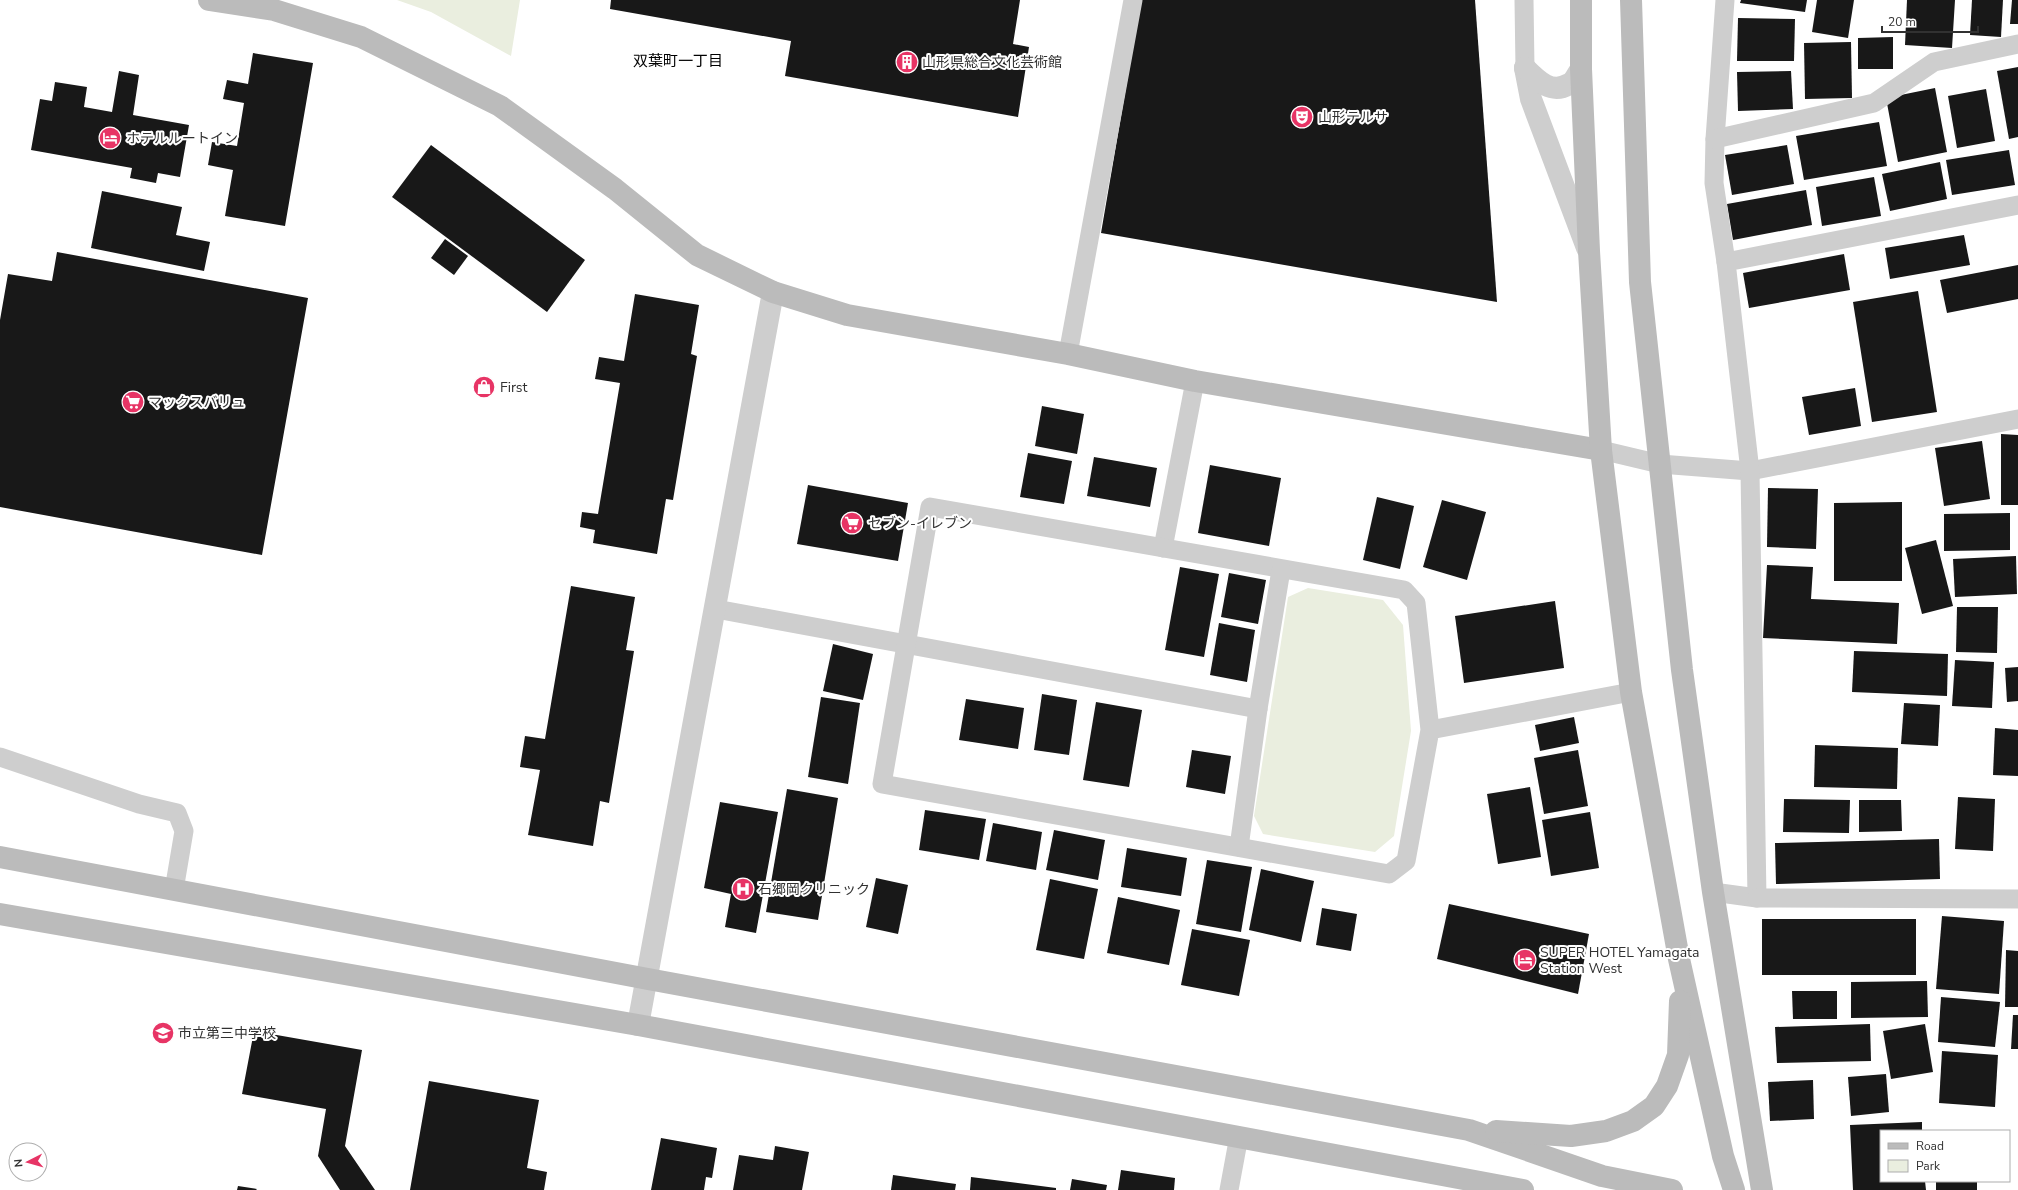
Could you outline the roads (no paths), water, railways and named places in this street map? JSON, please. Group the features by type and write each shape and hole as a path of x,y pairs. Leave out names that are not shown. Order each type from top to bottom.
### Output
{"street":[{"path":"209,0 274,10 361,37 500,106 615,189 697,255 773,292 847,316 1068,354 1195,381 1600,450"},
{"path":"1581,0 1581,69 1600,450 1631,692 1679,959 1723,1156 1734,1190"},
{"path":"1631,0 1640,282 1682,670 1713,892 1762,1190"},
{"path":"1525,68 1541,84 1557,88 1570,84 1581,69"},
{"path":"1525,68 1531,99 1589,251"},
{"path":"638,1025 648,979 716,610 773,292"},
{"path":"0,857 648,979 1469,1130 1571,1136 1606,1131 1633,1121 1654,1106 1667,1086 1678,1055 1680,1007 1679,959"},
{"path":"0,914 638,1025 1523,1190"},
{"path":"1469,1130 1602,1176 1672,1190"}],"lane":[{"path":"1068,354 1133,0"},
{"path":"1524,0 1525,68"},
{"path":"1725,0 1715,139 1714,183 1726,262 1750,470 1757,898"},
{"path":"1715,139 1874,103 1934,62 2018,44"},
{"path":"1726,262 2018,205"},
{"path":"1163,548 1195,381"},
{"path":"1600,450 1660,464 1750,470 2018,419"},
{"path":"930,508 1163,548 1281,570 1404,590 1416,603 1430,730 1406,861 1389,874 882,784 930,508"},
{"path":"1239,847 1258,709 1281,570"},
{"path":"716,610 1258,709"},
{"path":"1430,730 1631,692"},
{"path":"0,757 139,804 177,813 184,831 174,890"},
{"path":"1713,892 1757,898 2018,899"},
{"path":"1229,1190 1239,1136"}],"place":[{"name":"山形県総合文化芸術館","path":"907,62"},
{"name":"山形テルサ","path":"1302,117"},
{"name":"ホテルルートイン","path":"110,138"},
{"name":"First","path":"484,387"},
{"name":"マックスバリュ","path":"133,402"},
{"name":"セブン-イレブン","path":"852,523"},
{"name":"石郷岡クリニック","path":"743,889"},
{"name":"SUPER HOTEL Yamagata Station West","path":"1525,960"},
{"name":"市立第三中学校","path":"163,1033"}],"district":[{"name":"双葉町一丁目","path":"678,61"}]}
